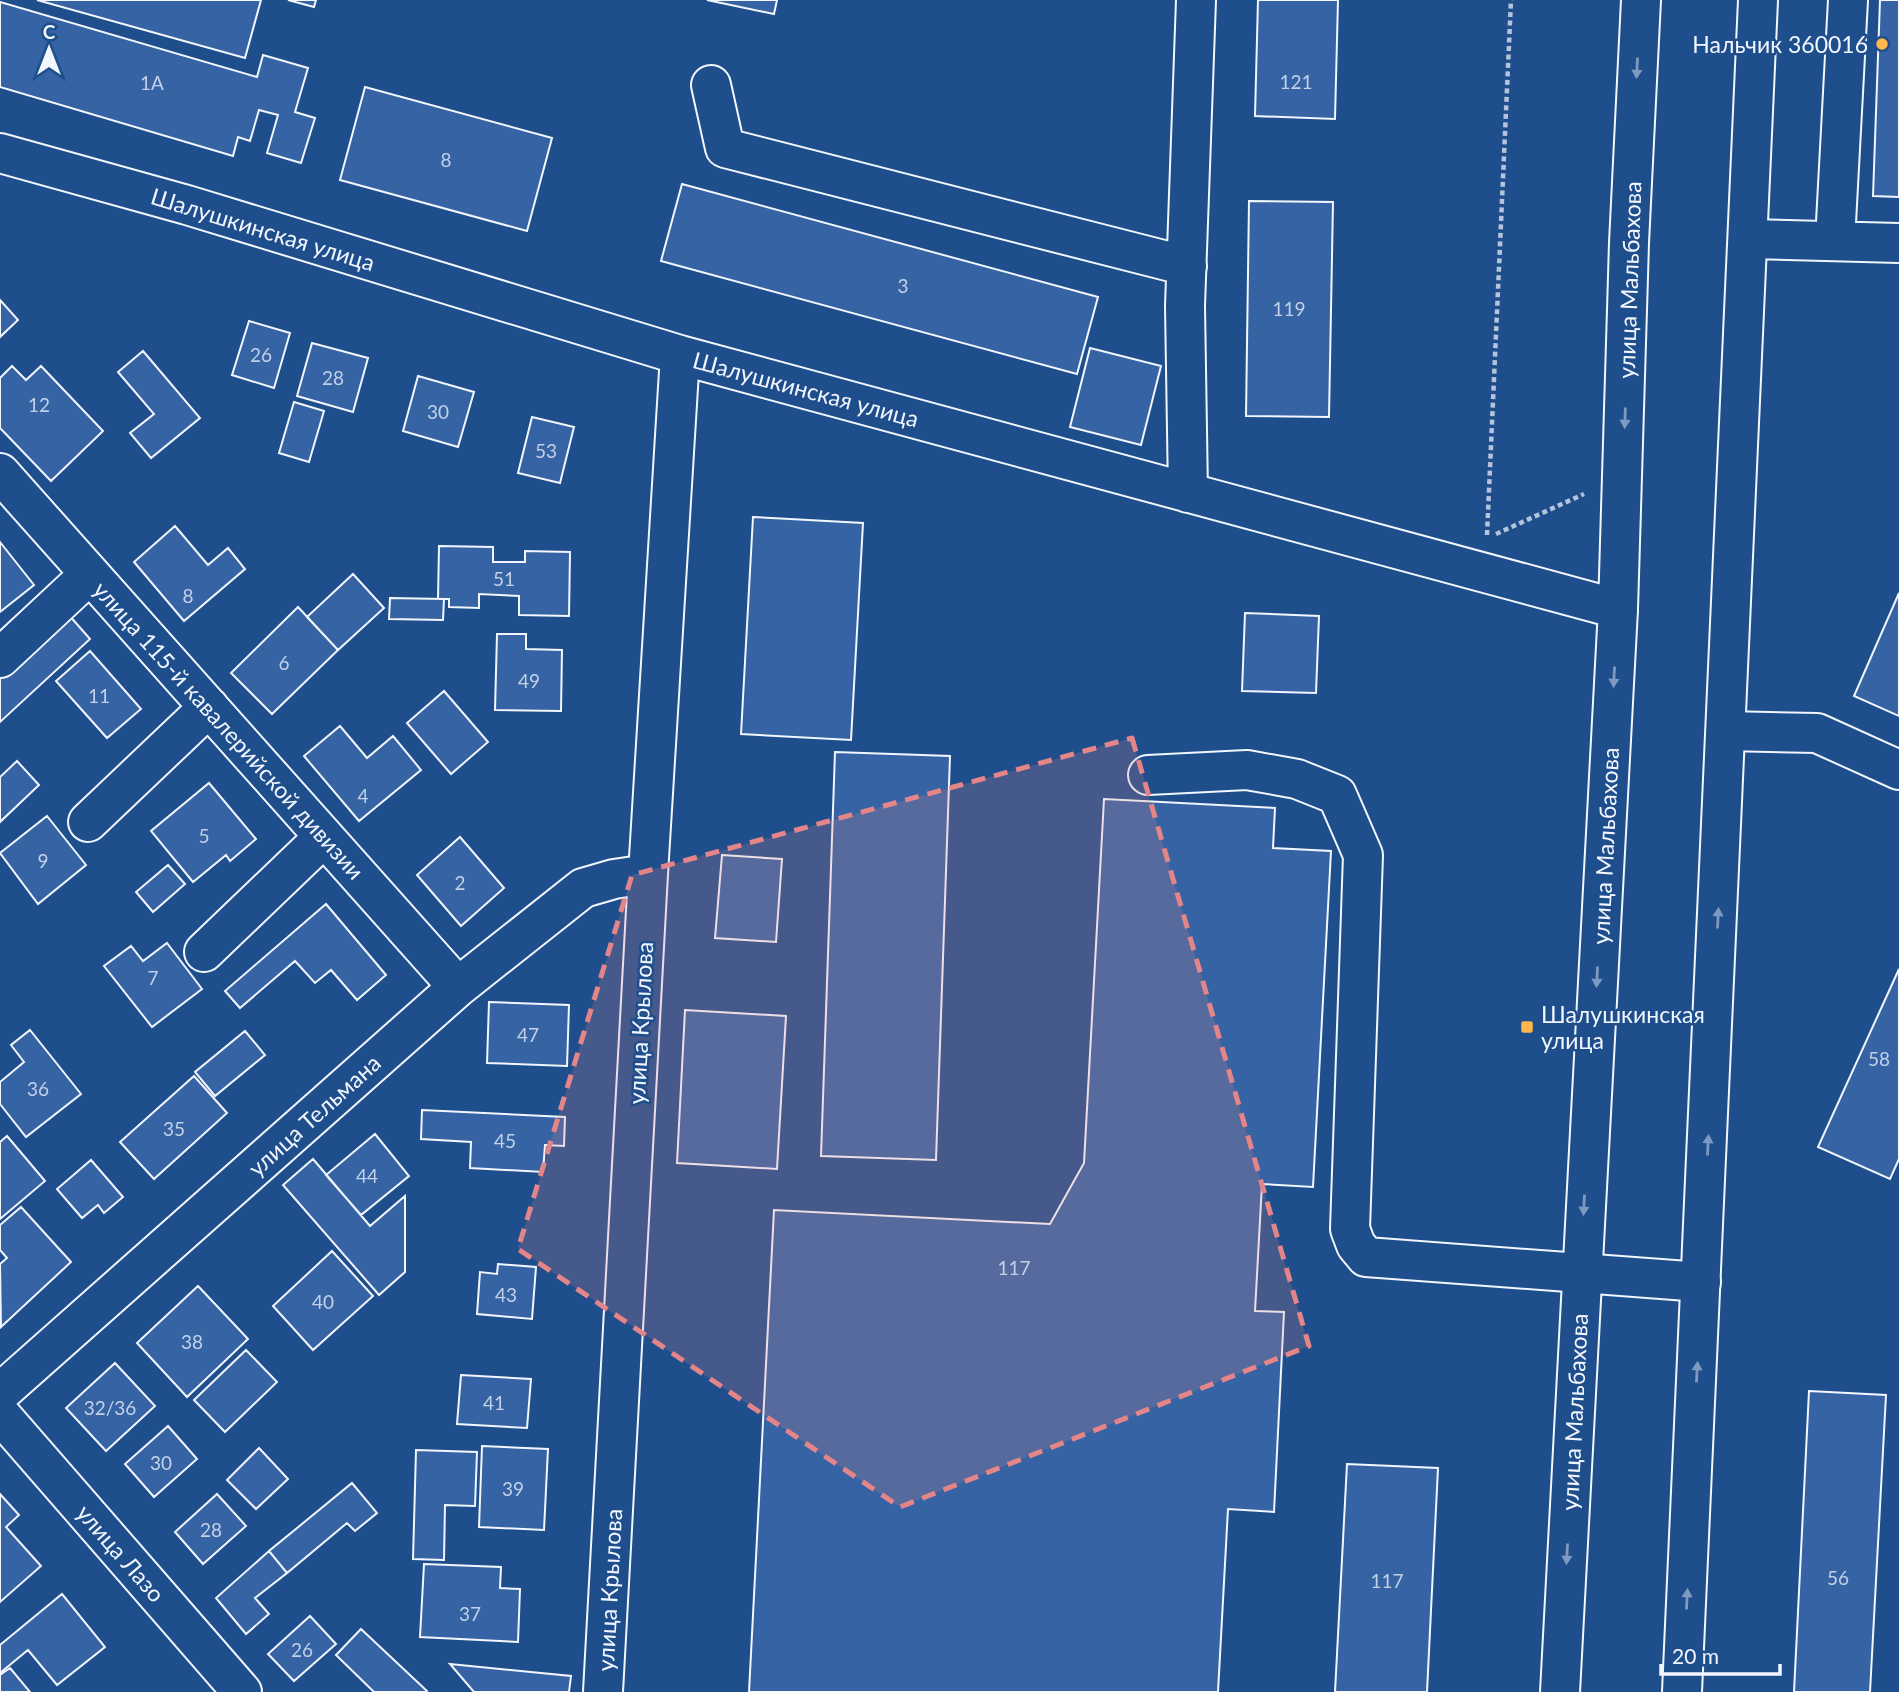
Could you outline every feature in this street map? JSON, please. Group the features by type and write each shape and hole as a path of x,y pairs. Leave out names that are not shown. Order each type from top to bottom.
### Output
{"street":[{"path":"1188,493 1187,266 1196,0"},
{"name":"улица Мальбахова","path":"1560,1692 1618,609 1629,243 1641,0"},
{"path":"1682,1692 1758,0"},
{"path":"1835,241 1848,0"},
{"path":"711,85 725,148 1187,266"},
{"name":"Шалушкинская улица","path":"0,153 187,205 680,355 1618,609"},
{"path":"1748,239 1899,243"},
{"name":"улица Крылова","path":"603,1692 648,874 680,355"},
{"name":"улица 115-й кавалерийской дивизии","path":"0,473 458,987"},
{"path":"0,658 90,574"},
{"path":"88,822 209,707"},
{"path":"1726,731 1817,733 1899,770"},
{"path":"1148,775 1248,769 1297,779 1337,795 1363,855 1350,1229 1356,1245 1366,1257 1701,1282"},
{"path":"204,952 324,837"},
{"name":"улица Тельмана","path":"0,1394 458,987 583,888 614,879 648,874"},
{"name":"улица Лазо","path":"0,1414 242,1692"}],"path":[{"path":"1511,0 1487,538 1591,491"}],"highlighted area":[{"path":"1132,738 1309,1346 900,1507 518,1249 632,875"}],"building":[{"path":"37,0 261,0 245,58"},
{"path":"288,0 316,0 314,7"},
{"path":"707,0 777,0 774,14"},
{"path":"1258,0 1338,0 1335,119 1255,116"},
{"path":"1880,0 1899,0 1899,197 1873,196"},
{"path":"0,2 257,77 263,55 308,68 295,112 315,118 301,163 267,153 278,115 259,110 250,141 238,137 233,156 0,87"},
{"path":"365,87 552,138 527,231 340,180"},
{"path":"682,184 1098,297 1077,374 661,261"},
{"path":"1249,201 1333,202 1329,417 1246,416"},
{"path":"0,300 18,320 0,337"},
{"path":"249,321 290,333 274,388 232,375"},
{"path":"312,343 368,358 353,412 297,396"},
{"path":"1090,348 1161,366 1141,445 1070,427"},
{"path":"143,351 200,418 151,458 130,433 154,414 118,372"},
{"path":"12,366 26,380 41,366 103,431 51,481 0,428 0,378"},
{"path":"418,376 474,392 458,447 403,431"},
{"path":"294,402 324,411 309,462 279,453"},
{"path":"532,417 574,427 560,483 518,473"},
{"path":"753,517 863,523 851,740 741,734"},
{"path":"175,526 208,565 228,548 245,569 184,621 134,562"},
{"path":"0,542 34,585 0,612"},
{"path":"439,546 493,547 493,562 525,562 525,551 570,552 569,616 519,615 519,596 479,594 479,608 449,607 449,599 438,599"},
{"path":"353,574 384,608 338,650 307,617"},
{"path":"1899,593 1899,716 1854,696"},
{"path":"390,598 444,599 443,620 389,619"},
{"path":"298,607 338,650 272,714 231,673"},
{"path":"1245,613 1319,616 1316,693 1242,691"},
{"path":"68,614 90,639 0,722 0,677"},
{"path":"497,634 526,634 526,649 562,650 561,711 495,710"},
{"path":"90,651 141,709 107,738 56,681"},
{"path":"444,691 488,742 451,774 407,723"},
{"path":"340,726 367,758 393,736 421,770 359,821 304,756"},
{"path":"835,752 950,756 936,1160 821,1156"},
{"path":"17,761 39,785 0,822 0,777"},
{"path":"209,783 256,839 230,861 226,855 193,882 151,831"},
{"path":"1104,799 1275,808 1273,848 1331,851 1313,1187 1262,1184 1255,1311 1284,1312 1274,1512 1228,1509 1218,1692 749,1692 774,1210 1050,1224 1084,1163"},
{"path":"47,816 86,865 38,904 0,853"},
{"path":"460,837 504,888 461,926 417,875"},
{"path":"722,855 782,859 776,942 715,938"},
{"path":"168,865 185,884 153,912 136,892"},
{"path":"326,904 386,975 357,1000 331,970 315,983 295,961 240,1008 225,991"},
{"path":"167,943 202,989 152,1027 104,966 131,946 143,961"},
{"path":"1899,969 1899,1159 1890,1179 1818,1147"},
{"path":"489,1002 569,1005 567,1066 487,1063"},
{"path":"685,1010 786,1016 777,1169 677,1163"},
{"path":"30,1030 81,1094 26,1137 0,1104 0,1082 24,1062 11,1045"},
{"path":"245,1031 265,1055 215,1096 195,1072"},
{"path":"194,1076 227,1113 154,1179 120,1142"},
{"path":"422,1110 565,1117 564,1146 545,1145 543,1172 470,1168 471,1142 421,1139"},
{"path":"375,1134 409,1176 361,1215 326,1175"},
{"path":"7,1136 45,1181 0,1219 0,1142"},
{"path":"313,1159 370,1226 405,1196 405,1272 379,1295 283,1185"},
{"path":"91,1160 123,1197 104,1213 98,1205 82,1218 57,1189"},
{"path":"21,1207 71,1262 1,1327 0,1264 7,1258 0,1250 0,1225"},
{"path":"332,1251 373,1296 313,1350 273,1306"},
{"path":"498,1264 536,1267 532,1319 477,1314 480,1272 497,1274"},
{"path":"198,1286 248,1339 187,1397 137,1343"},
{"path":"246,1350 277,1382 225,1432 194,1400"},
{"path":"115,1363 155,1406 106,1451 66,1408"},
{"path":"461,1375 531,1379 527,1428 457,1424"},
{"path":"1809,1391 1886,1395 1870,1692 1794,1692"},
{"path":"168,1426 197,1459 154,1497 125,1464"},
{"path":"482,1446 548,1449 544,1530 479,1527"},
{"path":"259,1448 288,1479 256,1509 227,1480"},
{"path":"416,1450 477,1452 475,1506 445,1505 444,1560 413,1559"},
{"path":"1347,1464 1438,1468 1427,1692 1335,1692"},
{"path":"352,1483 377,1513 355,1531 347,1523 287,1573 269,1551"},
{"path":"0,1494 19,1515 6,1527 41,1566 0,1602"},
{"path":"217,1494 246,1526 203,1564 175,1532"},
{"path":"269,1551 287,1573 255,1598 269,1614 246,1634 216,1598"},
{"path":"424,1564 501,1567 500,1588 520,1589 518,1642 420,1637"},
{"path":"62,1594 105,1647 57,1685 28,1650 0,1673 0,1645"},
{"path":"310,1616 336,1644 294,1681 268,1654"},
{"path":"361,1629 427,1691 374,1692 336,1655"},
{"path":"450,1664 571,1676 569,1692 474,1692"},
{"path":"10,1668 30,1692 0,1692 0,1675"}],"place":[{"name":"Нальчик 360016","path":"1882,44"},
{"name":"Шалушкинская улица","path":"1527,1027"}]}
